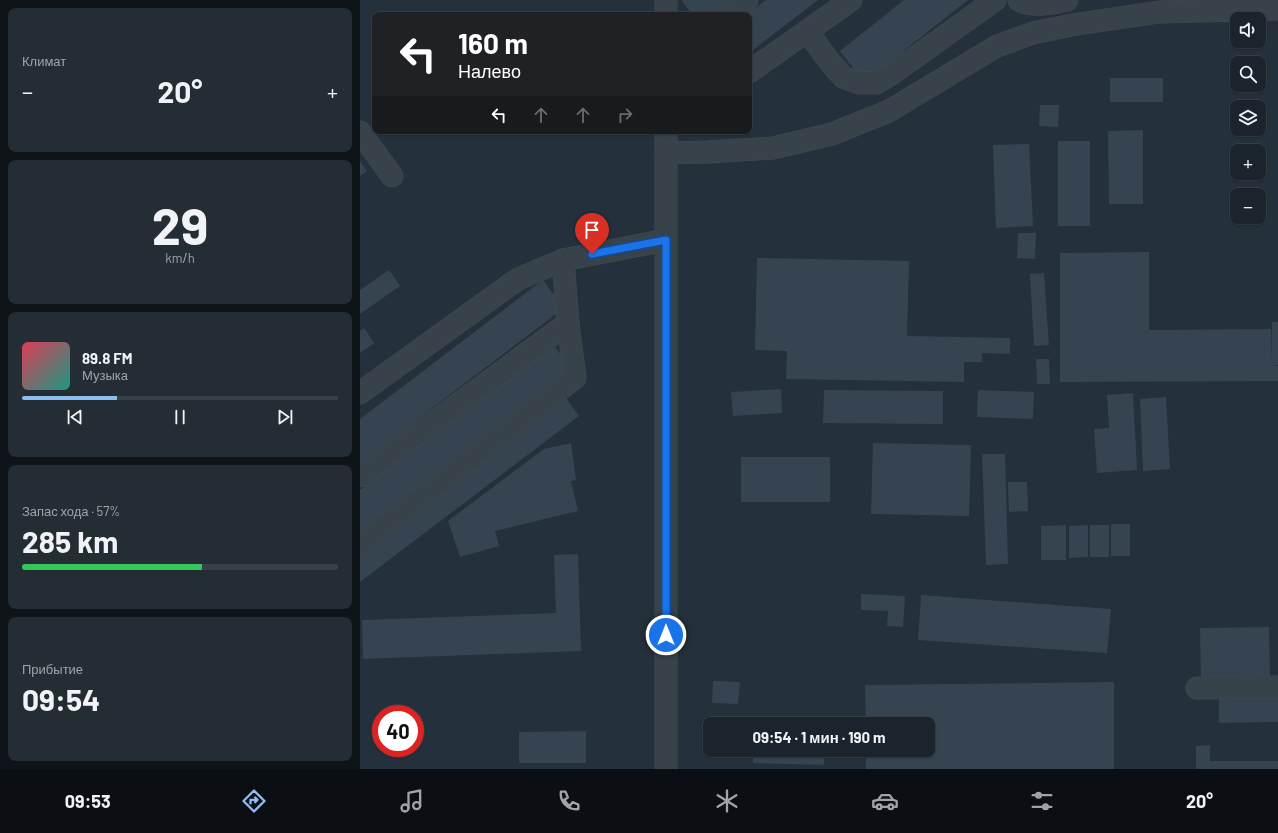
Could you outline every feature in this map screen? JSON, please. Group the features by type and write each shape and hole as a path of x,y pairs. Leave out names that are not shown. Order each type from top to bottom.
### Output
{"street":[{"path":"666,0 666,12"},
{"path":"731,12 747,0"},
{"path":"752,70 850,0"},
{"path":"807,31 843,77 859,84 876,82 893,73 995,0"},
{"path":"1019,0 1022,2 1037,4 1067,0"},
{"path":"666,153 773,148 832,134 889,111 997,46 1033,33 1072,25 1206,6 1278,9"},
{"path":"360,132 392,176"},
{"path":"666,134 666,769"},
{"path":"360,393 518,279 563,260 666,240"},
{"path":"360,544 575,378 568,322 563,260"},
{"path":"360,476 568,322"},
{"path":"1197,688 1278,687"}],"building":[{"path":"735,0 720,12 691,12 682,1"},
{"path":"766,0 818,0 752,51 752,12 750,12"},
{"path":"904,0 968,0 864,82 840,51"},
{"path":"1110,78 1163,78 1163,102 1110,102"},
{"path":"1040,105 1059,105 1058,127 1039,126"},
{"path":"1143,130 1143,204 1109,204 1108,131"},
{"path":"1058,141 1090,141 1090,226 1058,226"},
{"path":"1029,144 1033,226 996,228 993,145"},
{"path":"360,161 367,171 360,176"},
{"path":"1018,233 1036,233 1035,259 1017,258"},
{"path":"1149,252 1149,330 1271,329 1272,363 1272,322 1278,322 1278,365 1271,365 1278,366 1278,381 1060,382 1060,253"},
{"path":"757,258 909,261 907,336 1010,338 1010,354 982,353 982,362 964,362 964,382 786,379 787,351 755,350"},
{"path":"389,270 400,286 360,314 360,290"},
{"path":"1044,273 1049,345 1034,346 1030,274"},
{"path":"543,280 564,308 360,463 360,419"},
{"path":"364,328 374,343 360,353 360,331"},
{"path":"553,344 572,370 360,530 360,490"},
{"path":"1036,359 1049,359 1050,384 1037,384"},
{"path":"781,389 782,413 733,416 731,392"},
{"path":"824,390 943,391 943,424 823,423"},
{"path":"978,390 1034,392 1033,419 977,417"},
{"path":"1133,393 1137,470 1097,473 1094,429 1109,428 1107,395"},
{"path":"1166,397 1170,469 1143,471 1140,399"},
{"path":"566,398 579,416 360,582 360,553"},
{"path":"571,443 576,480 571,481 578,511 495,531 499,546 460,557 448,521 544,449"},
{"path":"873,443 971,445 969,516 871,514"},
{"path":"982,454 1005,454 1008,564 986,565"},
{"path":"741,457 830,457 830,502 741,502"},
{"path":"1008,482 1027,482 1028,511 1009,512"},
{"path":"1111,524 1130,524 1130,556 1111,556"},
{"path":"1066,525 1066,560 1041,560 1041,526"},
{"path":"1088,525 1088,557 1069,558 1069,526"},
{"path":"1090,525 1109,525 1109,557 1090,557"},
{"path":"578,554 581,651 363,659 362,620 556,613 554,555"},
{"path":"861,594 905,596 903,627 887,626 888,611 861,610"},
{"path":"921,595 1111,609 1107,653 918,640"},
{"path":"1269,627 1270,679 1201,680 1200,628"},
{"path":"713,681 740,682 738,704 712,703"},
{"path":"1114,682 1114,769 866,769 866,757 935,757 935,717 866,717 865,685"},
{"path":"1278,697 1278,722 1219,723 1219,699"},
{"path":"586,731 586,763 519,763 519,732"},
{"path":"1210,745 1210,761 1278,761 1278,769 1196,769 1196,746"},
{"path":"753,757 824,757 824,765 753,763"}],"route":[{"path":"592,254 666,240 666,635"}]}
